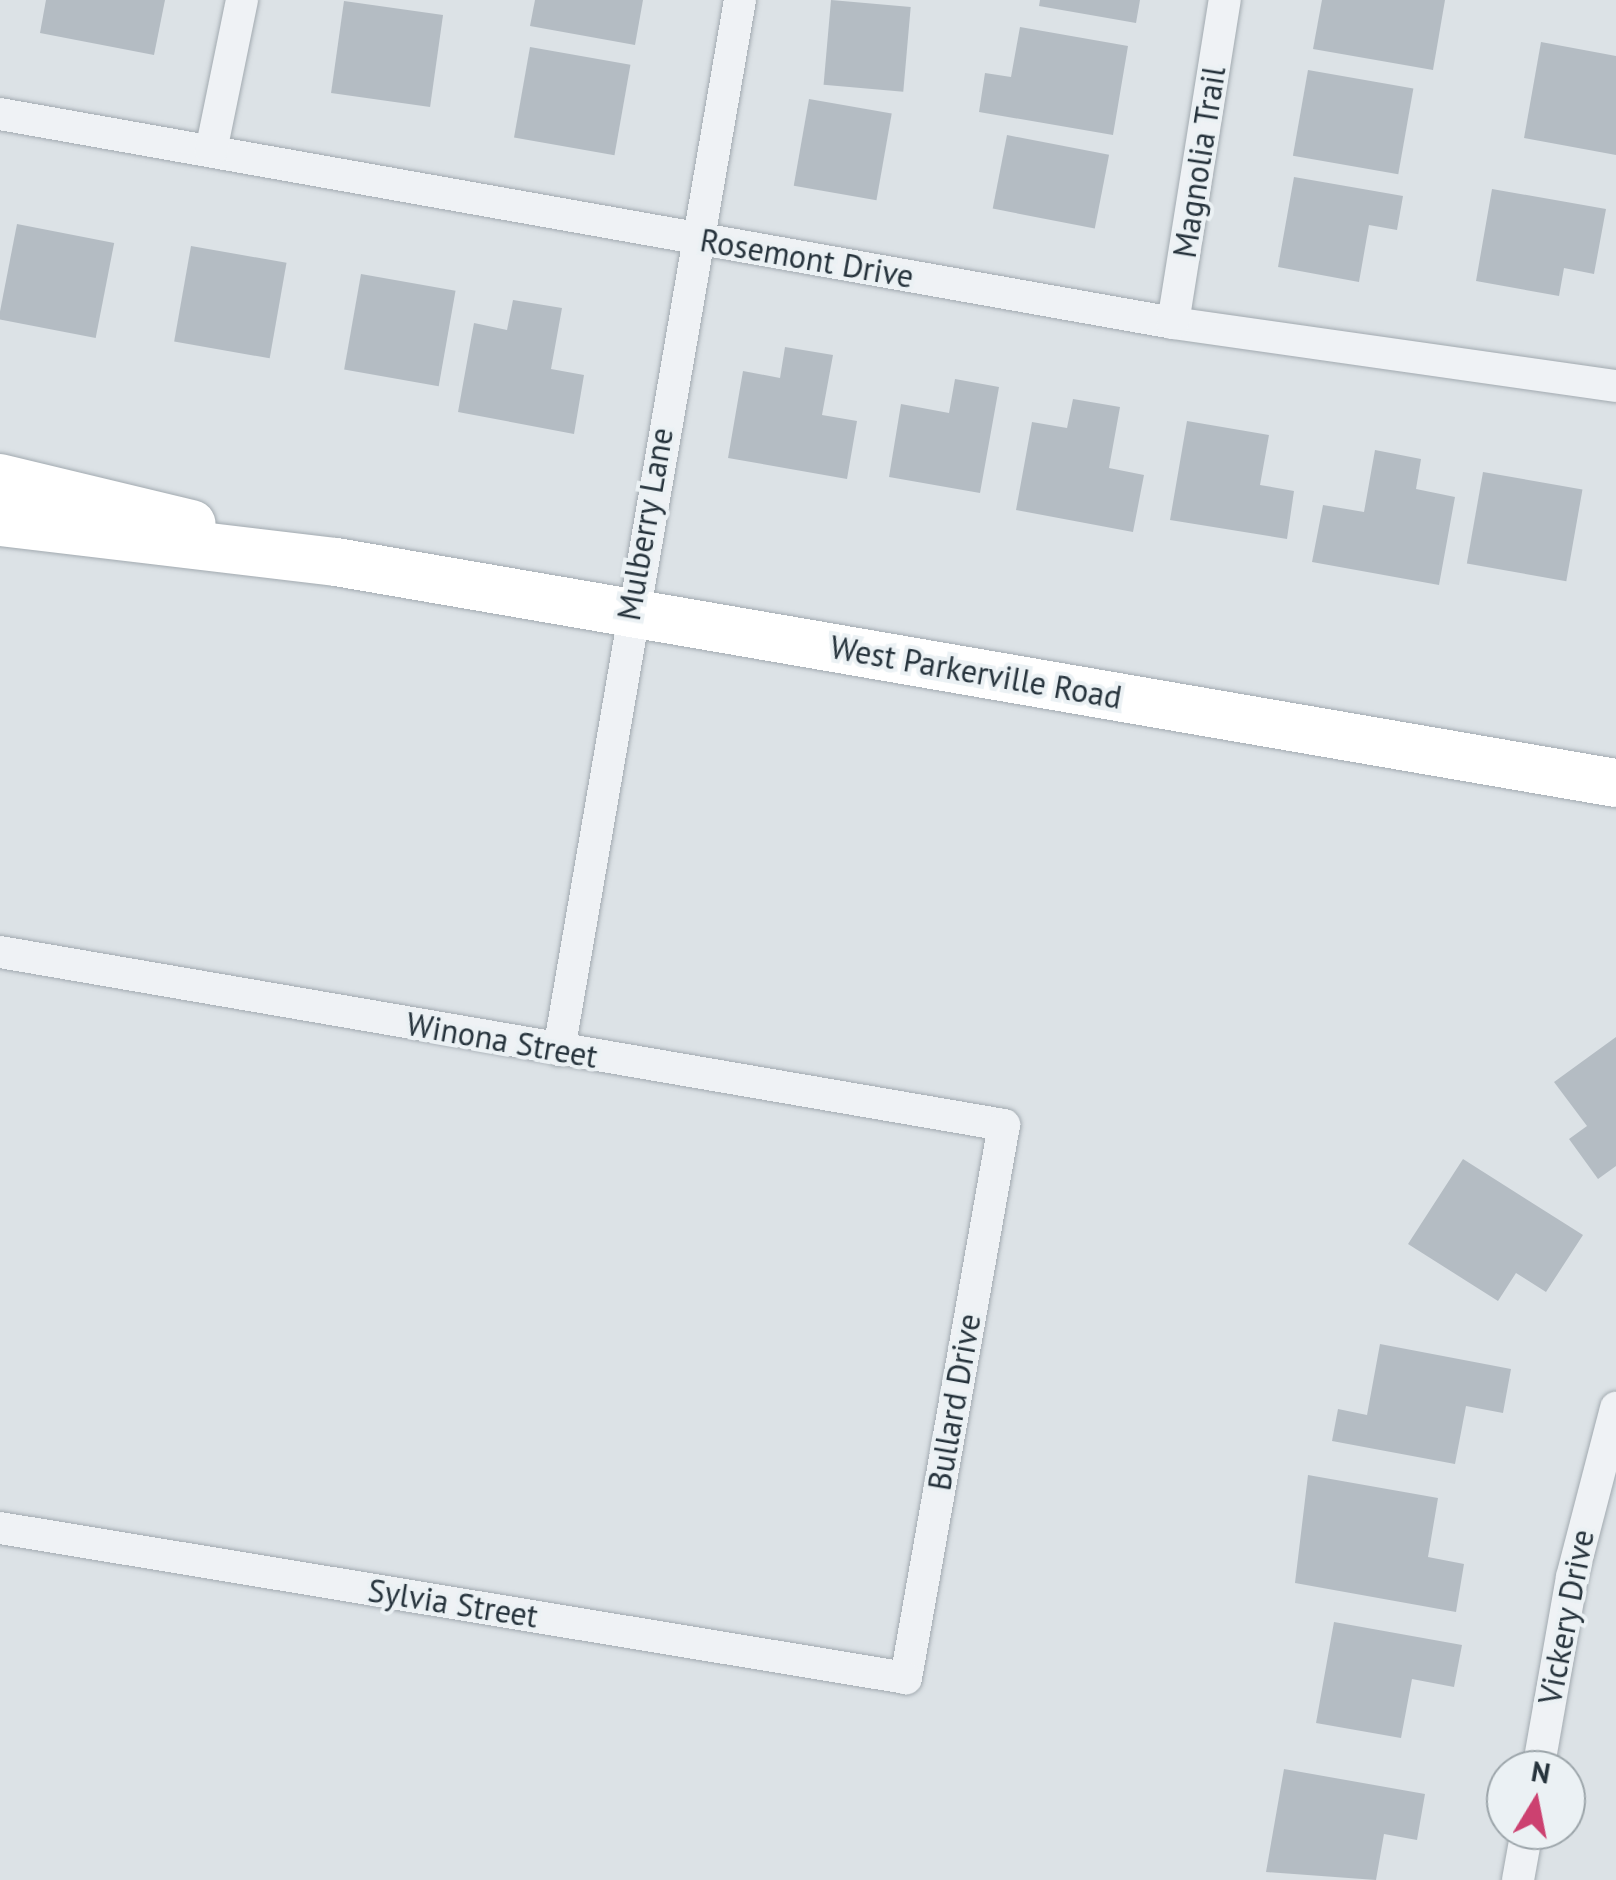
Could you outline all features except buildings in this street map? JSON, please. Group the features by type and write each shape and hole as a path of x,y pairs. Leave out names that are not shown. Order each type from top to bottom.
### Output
{"main road":[{"name":"West Parkerville Road","path":"0,478 336,562"},
{"name":"West Parkerville Road","path":"0,522 336,562 1616,783"}],"street":[{"path":"210,151 242,0"},
{"name":"Mulberry Lane","path":"560,1050 629,612 740,0"},
{"name":"Magnolia Trail","path":"1173,323 1225,0"},
{"name":"Rosemont Drive","path":"0,114 1173,323 1616,386"},
{"name":"Winona Street","path":"0,952 1004,1126"},
{"name":"Bullard Drive","path":"906,1678 1004,1126"},
{"name":"Vickery Drive","path":"1542,1750 1572,1577 1616,1408"},
{"name":"Sylvia Street","path":"0,1528 906,1678"},
{"path":"1518,1880 1523,1850"}]}
